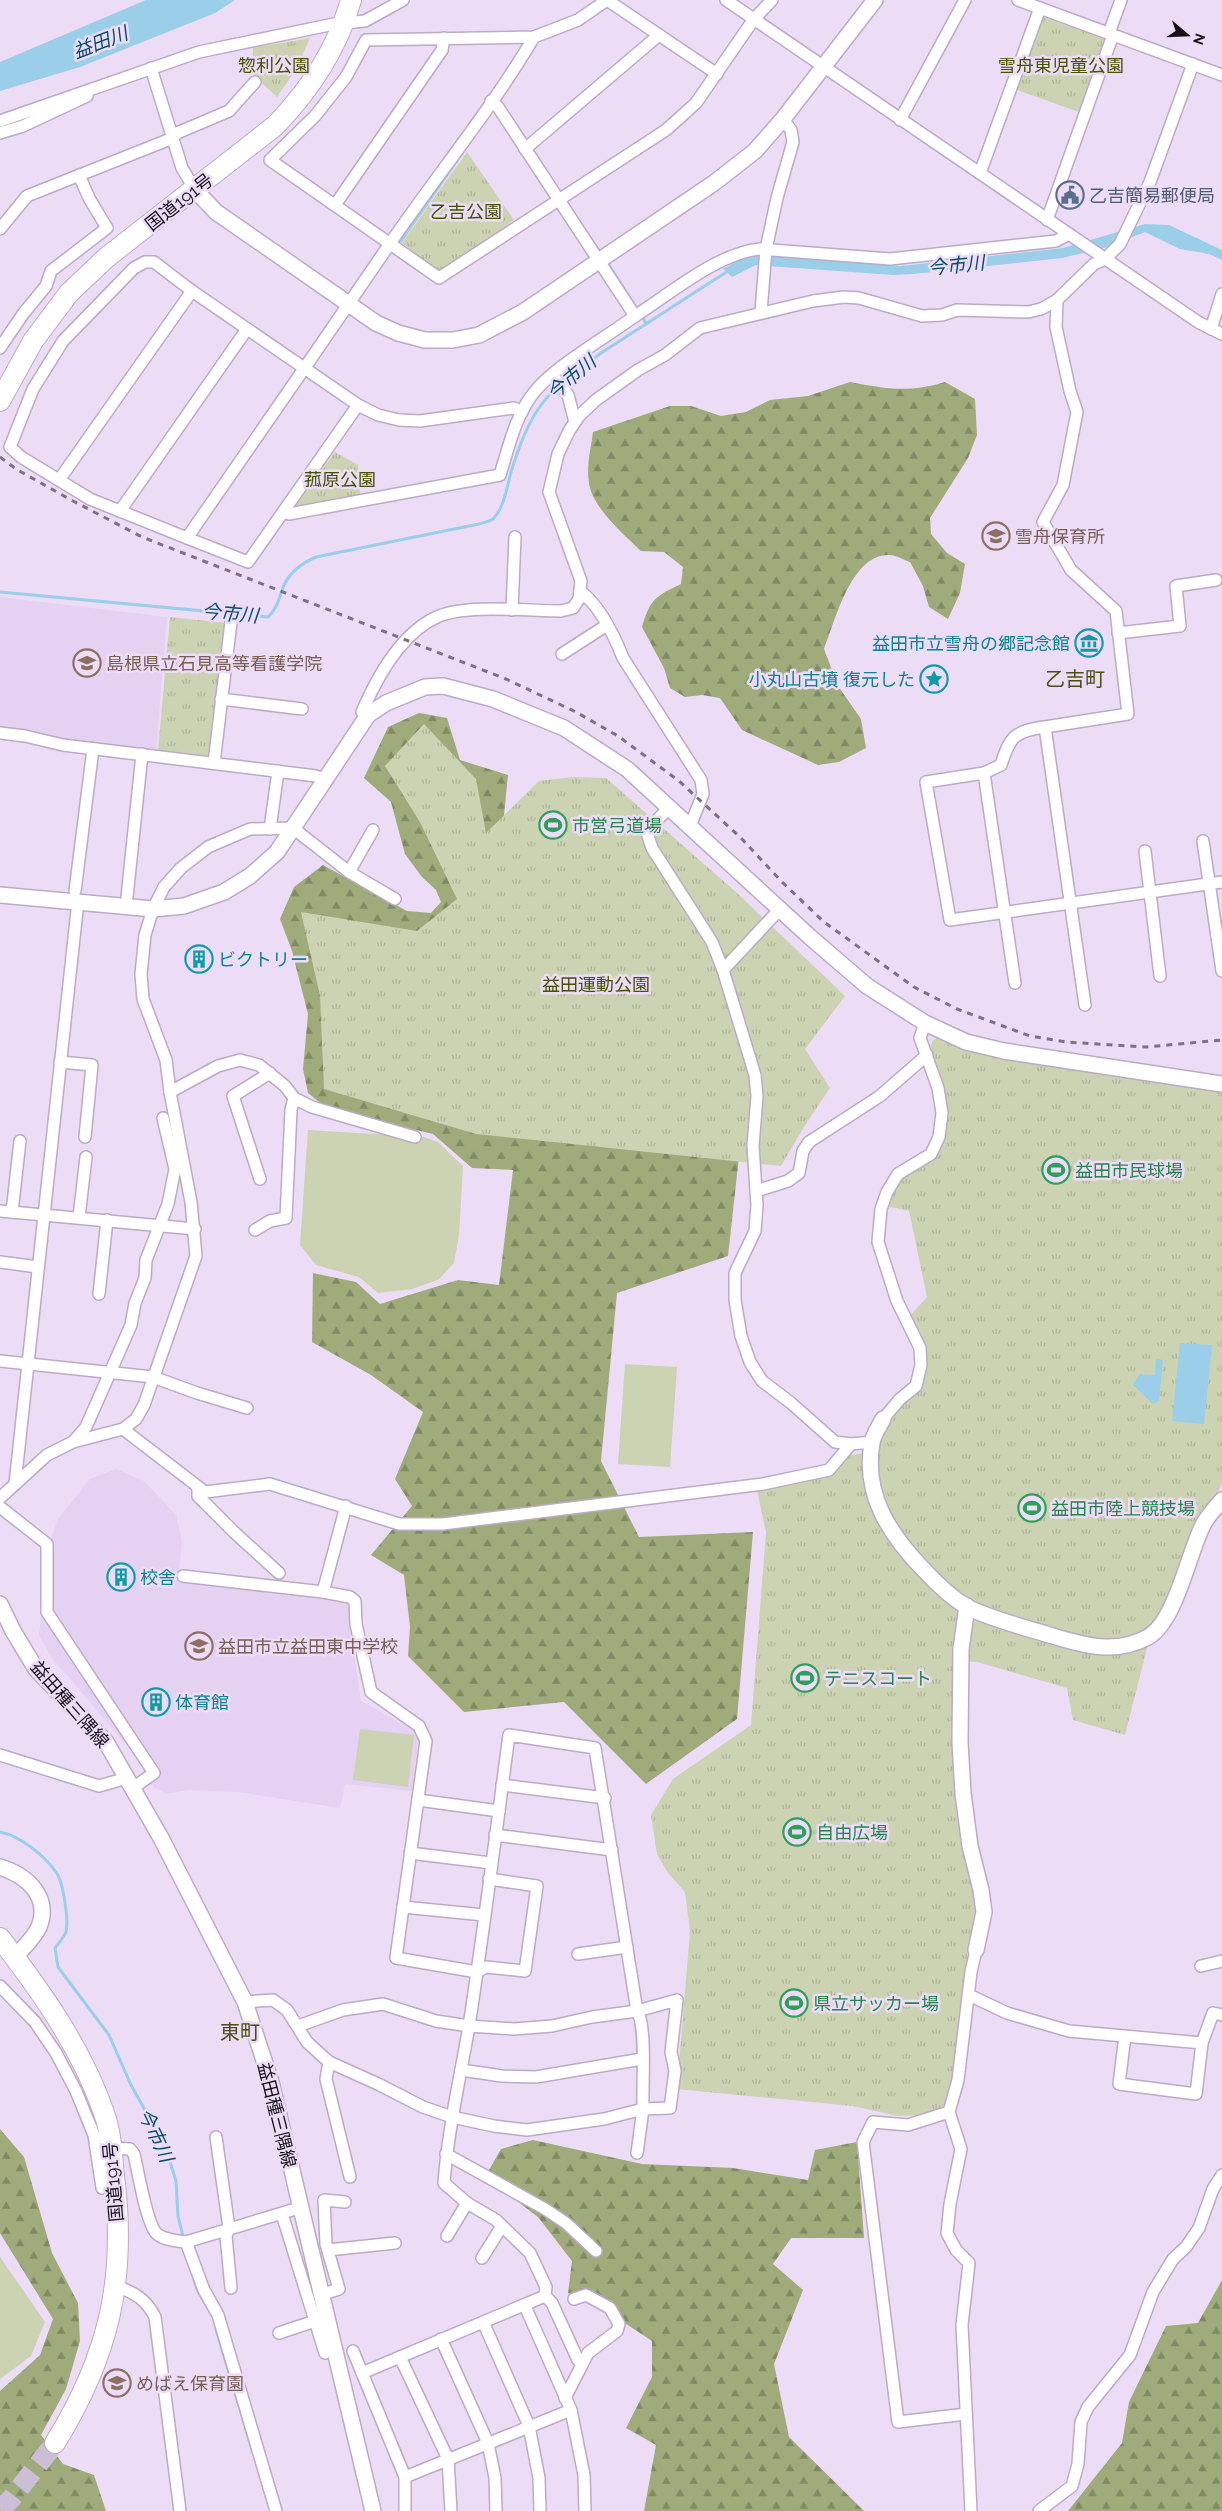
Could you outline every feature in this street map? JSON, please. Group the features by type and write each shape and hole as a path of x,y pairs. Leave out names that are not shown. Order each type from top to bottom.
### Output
{"highway":[{"name":"国道191号","path":"0,401 33,341 69,294 106,258 276,125 300,100 326,62 345,22 351,0"},
{"name":"国道191号","path":"0,1938 65,2031 88,2073 105,2114 117,2196 116,2286 107,2328 92,2377 55,2443"}],"street":[{"path":"0,121 199,52 345,22 365,21 403,0"},
{"path":"717,74 607,0 578,20 534,37 366,40 346,76 315,116 270,160 389,245 439,278 666,130 696,103 717,74 754,20 772,0"},
{"path":"726,0 1072,237 1217,332 1222,294"},
{"path":"151,68 182,168 195,190 216,212 348,306 398,333 425,340 453,340 479,335 498,327 714,183 755,151 783,120 875,0"},
{"path":"900,120 965,0"},
{"path":"1018,0 1222,75"},
{"path":"1047,220 1121,0"},
{"path":"980,173 1040,8"},
{"path":"525,149 659,35"},
{"path":"187,538 534,37"},
{"path":"335,205 442,50 444,38"},
{"path":"368,715 362,712 372,688 390,660 420,627 439,616 452,612 561,611 573,608 579,600 579,572 549,492 558,454 575,422 596,400 638,370 665,355 700,328 761,312 844,297 859,298 922,316 957,310 1028,312 1041,309 1057,300 1101,256 1120,244 1131,226 1150,182 1193,64"},
{"path":"1,226 27,196 173,138 177,133 229,112 256,82"},
{"path":"0,133 23,126 86,97 91,88"},
{"path":"491,101 498,107 635,316"},
{"path":"761,312 766,252 777,198 793,142 791,130 783,120"},
{"path":"0,348 23,314 46,286 51,271 108,228 89,198 79,175"},
{"path":"284,512 289,514 500,475 522,412 537,389 635,316 713,266 749,250 896,259 1056,242 1072,237"},
{"path":"358,405 248,562 90,499 21,457 10,447 34,389 64,341 134,268 145,262 154,262 192,291 306,367 358,405 378,415 399,420 420,421 514,408 522,412"},
{"path":"59,480 192,291"},
{"path":"1057,300 1056,327 1063,362 1077,412 1063,485 1043,522 1071,570 1116,611 1128,714 1024,730 1013,737 1007,746 1000,765 984,773 926,782 950,920 1222,882"},
{"path":"120,511 247,329"},
{"path":"554,377 566,393 575,422"},
{"path":"512,610 515,537"},
{"path":"1118,633 1180,626 1176,586 1216,580"},
{"path":"580,591 589,598 607,625 616,640 623,658 701,780 703,794 690,826"},
{"path":"214,763 231,622"},
{"path":"562,654 607,625"},
{"path":"0,895 76,896 153,909 184,906 224,892 250,876 277,852 368,715 386,703 425,687 443,686 493,699 564,728 627,769 867,986 925,1022 966,1042 1004,1050 1222,1084"},
{"path":"221,699 302,709"},
{"path":"1045,727 1085,1005"},
{"path":"0,733 93,749 316,776 326,780"},
{"path":"15,1484 93,749"},
{"path":"127,897 142,754"},
{"path":"270,829 278,771"},
{"path":"984,773 1015,983"},
{"path":"670,807 649,828 648,836 652,848 712,942 723,970 755,1075 757,1096 753,1146 756,1191 755,1231 735,1272 735,1300 741,1336 750,1362 762,1380 791,1402 835,1442 850,1444 872,1442"},
{"path":"0,1498 47,1455 73,1442 123,1429 136,1419 144,1405 196,1256 195,1230 166,1060 143,999 142,957 145,935 153,909 164,887 181,868 208,847 250,830 293,828 349,872 395,899"},
{"path":"349,872 373,830"},
{"path":"1203,840 1222,971"},
{"path":"1145,851 1160,976"},
{"path":"723,970 780,909"},
{"path":"925,1022 920,1038 938,1088 942,1114 939,1137 931,1154 898,1174 887,1192 881,1209 878,1242 897,1301 920,1348 921,1365 916,1386 900,1399 883,1419 872,1442 872,1468 876,1500 900,1545 936,1582 967,1606 1014,1624 1082,1645 1107,1648 1131,1645 1150,1636 1171,1610 1187,1562 1203,1525 1222,1500"},
{"path":"756,1191 788,1181 799,1173 803,1151 809,1142 880,1096 926,1055"},
{"path":"170,1092 218,1066 240,1060 259,1065 285,1086 294,1098 312,1107 415,1137"},
{"path":"60,1062 92,1065 85,1138"},
{"path":"260,1179 232,1096 270,1073"},
{"path":"255,1230 270,1221 286,1218 291,1110 294,1098"},
{"path":"73,1442 86,1426 131,1324 135,1303 145,1278 146,1260 168,1204 175,1169 163,1118"},
{"path":"20,1141 6,1211 195,1230"},
{"path":"79,1217 86,1156"},
{"path":"99,1294 107,1220"},
{"path":"0,1262 38,1267"},
{"path":"0,1361 153,1377 247,1408"},
{"path":"123,1429 205,1492 270,1484 399,1524 443,1524 528,1515 668,1495 763,1484 829,1470 850,1444"},
{"path":"198,1488 198,1496 235,1533 280,1573"},
{"path":"323,1592 346,1506"},
{"path":"0,1507 47,1544 47,1612 154,1773 130,1783 99,1786 0,1755"},
{"path":"183,1576 323,1592 350,1597 354,1601 356,1624 371,1692 419,1726 426,1741 396,1958 477,1972 486,1967 525,1971 537,1886 489,1879"},
{"name":"益田種三隅線","path":"0,1604 13,1631 36,1669 106,1742 130,1783 245,2002 271,2082 299,2208 373,2511"},
{"path":"967,1606 962,1649 960,1742 968,1837 984,1912 971,1972 958,2080 949,2112 961,2149 950,2204 947,2233 956,2250 969,2263 962,2325 971,2511"},
{"path":"545,2296 546,2287 530,2253 502,2226 468,2203 444,2183 446,2154 477,1972 509,1735 595,1748 637,2011 640,2016 642,2032 642,2109 637,2153"},
{"path":"502,1785 604,1798"},
{"path":"418,1800 499,1811"},
{"path":"495,1835 612,1850"},
{"path":"410,1853 491,1863"},
{"path":"0,1868 16,1872 30,1883 39,1895 43,1911 39,1927 14,1957"},
{"path":"403,1907 484,1915"},
{"path":"578,1954 628,1947"},
{"path":"1201,1966 1222,1961"},
{"path":"0,1986 36,2022 56,2053 76,2091 94,2135 102,2188"},
{"path":"969,1995 1007,2013 1069,2031 1202,2044"},
{"path":"245,2002 273,2000 287,2010 307,2042 329,2062 423,2107 452,2117 494,2126 528,2130 604,2119 642,2109 670,2108 675,2071 671,2052 677,2000 637,2011 592,2017 552,2026 514,2029 468,2026 436,2020 382,2004 343,2010 298,2026"},
{"path":"1125,2036 1119,2084 1196,2094 1202,2044 1213,2013 1222,2015"},
{"path":"461,2070 502,2076 536,2078 642,2059"},
{"path":"329,2062 326,2078 350,2177"},
{"path":"949,2112 908,2125 873,2122 863,2142 898,2422 966,2414"},
{"path":"216,2137 229,2228 226,2236 231,2288"},
{"path":"111,2148 130,2149 134,2154 150,2223 157,2234 171,2240 186,2242 299,2208"},
{"path":"446,2154 545,2209 566,2223 596,2252"},
{"path":"1039,2511 1072,2486 1078,2464 1081,2422 1088,2407 1130,2355 1153,2292 1173,2259 1186,2247 1199,2228 1213,2189 1222,2175"},
{"path":"320,2295 339,2289 328,2250 324,2200 345,2202"},
{"path":"447,2236 468,2203"},
{"path":"282,2214 324,2353"},
{"path":"482,2258 502,2226"},
{"path":"186,2242 204,2290 218,2315 276,2511"},
{"path":"328,2250 395,2243"},
{"path":"116,2286 139,2295 148,2304 155,2317 180,2511"},
{"path":"565,2398 588,2354 617,2331 619,2324 610,2308 586,2295 574,2299"},
{"path":"362,2373 441,2339 484,2324 545,2296"},
{"path":"545,2296 552,2303 578,2360"},
{"path":"525,2306 571,2410 584,2475 584,2511"},
{"path":"278,2333 315,2321"},
{"path":"484,2324 529,2426 540,2478 540,2511"},
{"path":"441,2339 488,2443 494,2478 496,2511"},
{"path":"354,2351 405,2477 405,2511"},
{"path":"400,2357 448,2459 451,2511"},
{"path":"405,2477 571,2410"}],"shaded area":[{"path":"0,597 167,617 156,749 63,741 0,729"},
{"name":"益田市立益田東中学校","path":"116,1469 144,1481 176,1515 182,1541 178,1582 351,1602 350,1627 361,1701 419,1733 412,1791 345,1784 340,1808 239,1792 188,1790 166,1794 154,1787 142,1763 52,1658 39,1635 50,1542 58,1519 90,1479"}],"green space":[{"name":"雪舟東児童公園","path":"1043,17 1105,39 1079,112 1017,90"},
{"name":"惣利公園","path":"310,38 297,68 277,97 252,74 253,48"},
{"name":"乙吉公園","path":"467,152 514,220 439,271 402,243"},
{"path":"850,382 909,389 945,382 975,399 977,435 968,458 930,518 931,534 947,553 965,564 960,593 948,619 929,607 923,586 910,562 890,555 875,558 854,577 839,607 824,649 838,686 861,719 866,748 839,762 818,765 742,730 720,698 702,695 685,697 670,688 664,668 642,627 651,604 660,595 681,584 683,567 664,552 641,551 610,520 602,511 591,492 588,464 593,432 670,406 691,406 721,416 746,412 770,400 808,396"},
{"name":"菰原公園","path":"335,452 358,465 360,495 294,507"},
{"path":"170,617 226,623 212,756 158,751"},
{"path":"419,713 447,718 460,760 508,775 501,845 746,1093 728,1256 617,1293 601,1461 639,1537 753,1532 737,1719 646,1784 564,1702 464,1712 408,1656 410,1627 404,1575 371,1555 412,1506 395,1479 423,1412 371,1375 312,1342 313,1273 356,1282 380,1304 458,1280 499,1285 513,1170 472,1168 433,1134 328,1109 308,1093 303,1069 308,1014 292,951 280,919 294,887 323,865 407,911 431,913 441,902 436,890 422,877 405,854 391,802 364,778 388,727"},
{"name":"益田運動公園","path":"424,724 476,779 486,833 539,781 573,777 606,778 737,893 845,996 805,1049 830,1088 781,1166 476,1134 324,1089 320,996 301,912 417,931 457,899 420,822 385,766"},
{"path":"940,1037 988,1056 1222,1091 1222,1484 1200,1525 1150,1636 1125,1735 1073,1720 1067,1688 977,1662 958,1661 977,1910 968,1949 955,2080 947,2104 937,2110 917,2115 898,2116 853,2106 677,2089 690,1931 685,1892 668,1873 657,1854 651,1815 673,1779 751,1725 766,1532 757,1490 829,1474 845,1456 878,1451 887,1423 925,1366 910,1316 927,1297 909,1211 886,1206 900,1178 933,1157 947,1115 944,1088 929,1049 933,1040"},
{"path":"308,1130 424,1137 438,1142 463,1166 459,1235 454,1263 438,1280 412,1289 378,1293 359,1277 316,1265 300,1245"},
{"path":"625,1364 677,1367 670,1467 618,1464"},
{"path":"360,1729 414,1735 408,1787 353,1780"},
{"path":"0,2129 24,2157 52,2253 78,2303 80,2341 66,2389 41,2435 63,2464 94,2475 106,2511 0,2511 0,2391 40,2355 53,2319 0,2233"},
{"path":"533,2140 642,2164 733,2168 808,2180 815,2150 857,2142 864,2238 791,2238 773,2264 803,2290 774,2364 789,2437 864,2511 644,2511 656,2445 626,2428 652,2377 652,2341 596,2304 568,2293 572,2261 538,2217 485,2177 501,2149"},
{"path":"0,2257 45,2322 31,2356 0,2379"},
{"path":"1222,2280 1222,2511 1068,2511 1122,2443 1129,2402 1166,2326 1198,2323"}],"water":[{"name":"益田川","path":"146,0 235,0 215,13 80,67 0,91 0,62"},
{"path":"1145,224 1169,225 1222,250 1222,260 1209,254 1180,249 1145,232 1104,248 1062,258 913,274 893,275 756,265 732,277 723,269 744,257 755,255 901,266 1063,248"},
{"path":"1180,1343 1212,1345 1204,1424 1172,1421"},
{"path":"1156,1359 1163,1360 1159,1401 1153,1404 1133,1385 1140,1374 1155,1375"}],"waterway":[{"path":"401,241 463,152"},
{"path":"591,239 602,255"},
{"path":"607,262 646,323"},
{"name":"今市川","path":"561,383 601,353 728,271"},
{"name":"今市川","path":"0,592 268,617 276,606 284,585 290,576 306,562 316,557 479,524 493,519 502,503 528,426 541,405 557,387"},
{"name":"今市川","path":"0,1832 8,1834 31,1847 45,1859 59,1877 65,1901 67,1926 65,1934 55,1948 58,1967 109,2035 131,2085 165,2146 176,2181 178,2216 184,2240"},
{"name":"今市川","path":"194,2280 206,2305"},
{"name":"今市川","path":"216,2329 253,2453"}],"tunnel":[{"path":"0,2510 12,2498 55,2443"}],"railway":[{"path":"0,457 16,469 142,537 506,679 574,711 618,736 679,781 741,838 782,882 824,922 914,987 957,1009 1030,1036 1066,1042 1146,1047 1222,1040"}],"place":[{"name":"乙吉簡易郵便局","path":"1070,195"},
{"name":"雪舟保育所","path":"996,536"},
{"name":"益田市立雪舟の郷記念館","path":"1089,643"},
{"name":"島根県立石見高等看護学院","path":"87,663"},
{"name":"小丸山古墳 復元した","path":"934,679"},
{"name":"市営弓道場","path":"553,825"},
{"name":"ビクトリー","path":"199,959"},
{"name":"益田市民球場","path":"1056,1170"},
{"name":"益田市陸上競技場","path":"1032,1508"},
{"name":"校舎","path":"121,1577"},
{"name":"益田市立益田東中学校","path":"199,1646"},
{"name":"テニスコート","path":"805,1678"},
{"name":"体育館","path":"156,1702"},
{"name":"自由広場","path":"797,1832"},
{"name":"県立サッカー場","path":"794,2003"},
{"name":"めばえ保育園","path":"117,2383"}],"district":[{"name":"乙吉町","path":"1075,679"},
{"name":"東町","path":"240,2032"}]}
